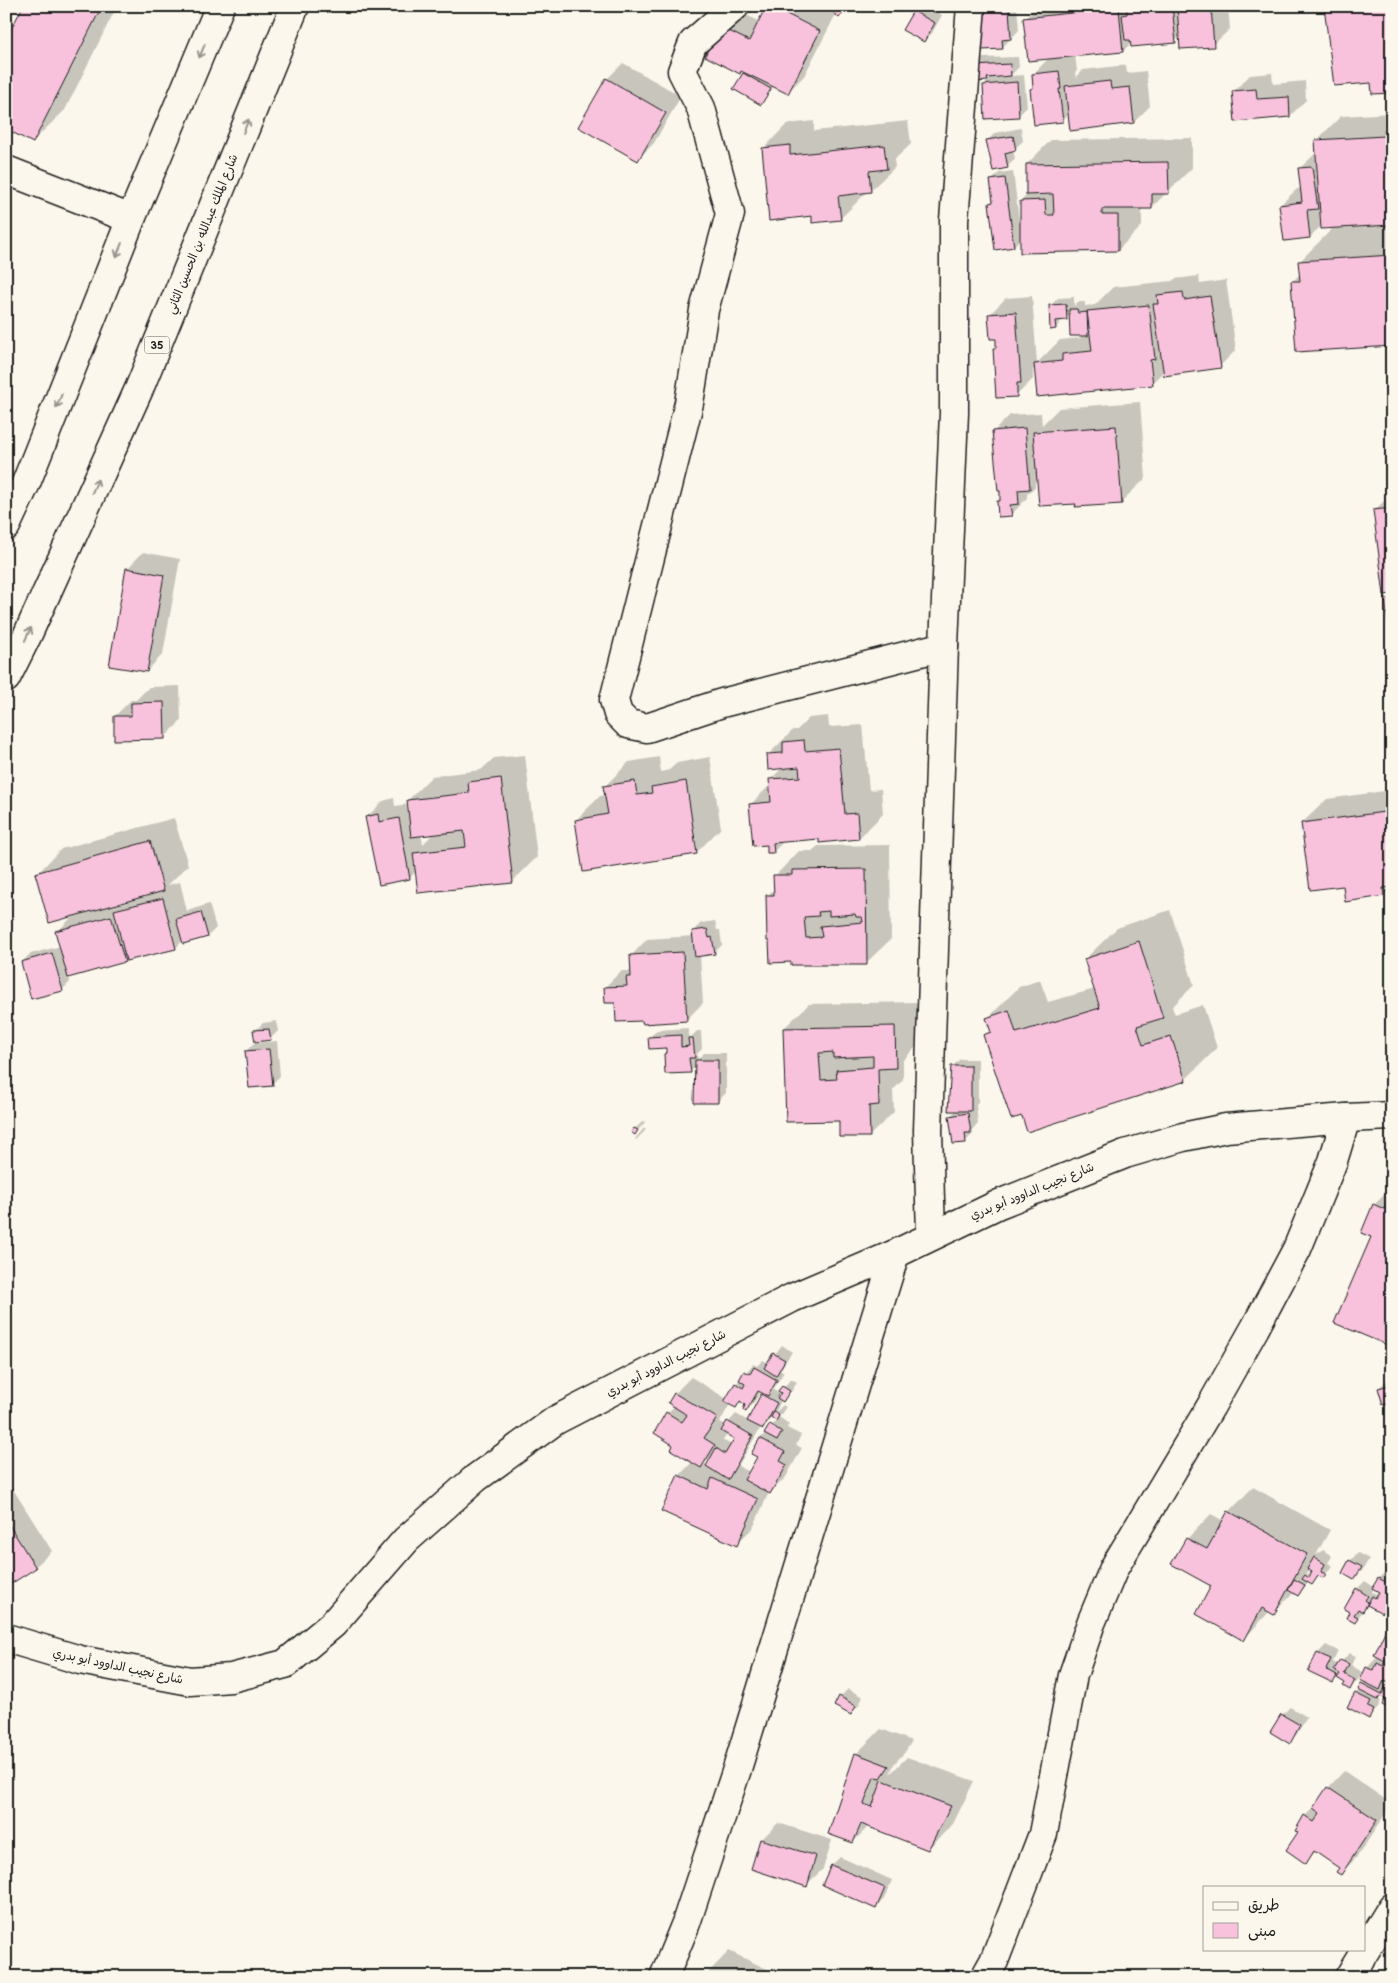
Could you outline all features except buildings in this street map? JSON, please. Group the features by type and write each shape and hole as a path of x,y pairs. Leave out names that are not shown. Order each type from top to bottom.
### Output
{"main road":[{"path":"6,526 26,483 131,220 220,6"},
{"name":"شارع الملك عبدالله بن الحسين الثاني","path":"6,678 27,636 139,389 295,6"},
{"path":"735,6 693,43 682,71 700,108 730,214 704,310 689,403 614,700 618,714 628,724 647,728 722,703 944,646"},
{"path":"932,1235 928,1131 944,646 954,413 954,220 971,6"},
{"path":"6,170 131,220"},
{"name":"شارع نجيب الداوود أبو بدري","path":"6,1638 80,1660 190,1681 231,1678 285,1664 333,1624 406,1540 476,1478 556,1420 792,1298 895,1254 998,1204 1125,1154 1226,1128 1392,1116"},
{"path":"985,1977 994,1961 1043,1834 1073,1675 1091,1623 1114,1568 1211,1406 1297,1249 1333,1160 1346,1118"},
{"path":"664,1977 686,1923 734,1778 895,1254"},
{"path":"1366,1949 1392,1907"},
{"path":"1349,1977 1366,1950"}]}
